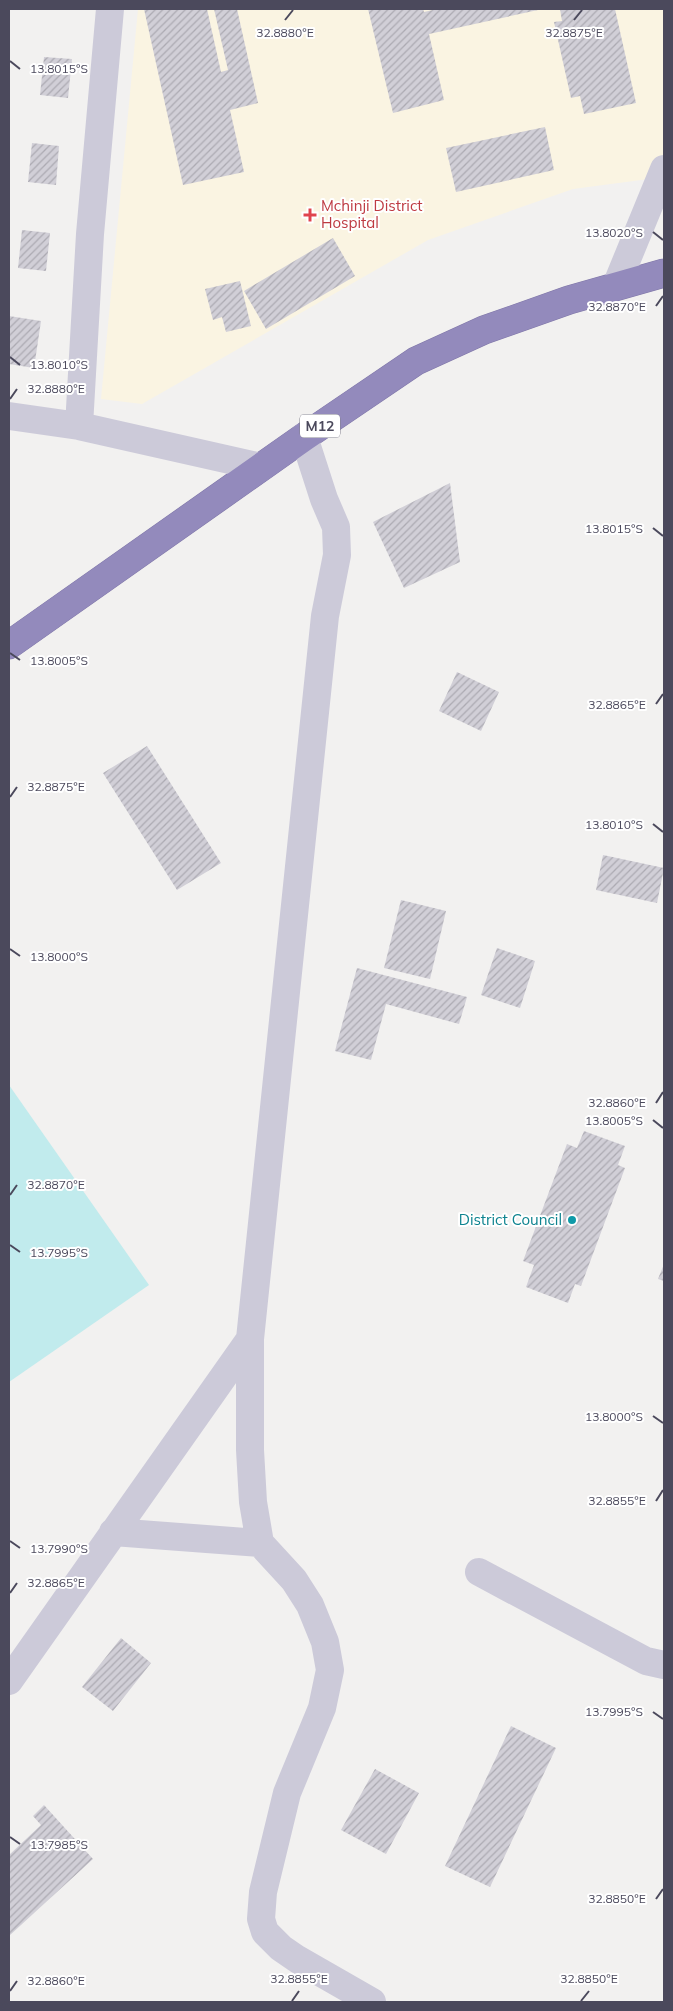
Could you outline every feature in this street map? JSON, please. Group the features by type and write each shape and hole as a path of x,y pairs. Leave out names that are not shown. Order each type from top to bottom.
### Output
{"highway":[{"name":"M12","path":"9,645 261,467 416,361 484,330 569,300 664,273"}],"street":[{"path":"79,426 90,234 110,9"},
{"path":"616,286 664,169"},
{"path":"9,416 79,426 261,467"},
{"path":"304,437 324,499 336,527 337,555 325,616 250,1339 251,1478 260,1543 294,1580 310,1605 325,1642 330,1670 322,1708 287,1793 263,1892 261,1919 265,1932 280,1948 304,1964 372,2002"},
{"path":"9,1682 250,1339"},
{"path":"113,1532 260,1543"},
{"path":"479,1572 646,1661 664,1666"}],"shaded area":[{"name":"Mchinji District Hospital","path":"138,9 664,9 664,177 573,189 428,240 142,404 101,399"},
{"path":"9,1085 149,1285 9,1382"}],"building":[{"path":"144,9 207,9 221,72 228,70 214,9 237,9 258,103 230,110 244,172 183,185"},
{"path":"368,9 423,9 424,12 437,9 538,10 429,34 444,100 393,113"},
{"path":"560,9 615,9 636,103 584,114 580,96 571,98 554,22 562,21"},
{"path":"44,57 72,59 68,98 40,95"},
{"path":"545,127 554,170 456,192 446,148"},
{"path":"32,143 59,146 56,185 28,182"},
{"path":"22,230 50,233 46,271 18,268"},
{"path":"333,238 355,276 266,329 244,291"},
{"path":"240,281 251,326 226,332 222,317 213,320 205,289"},
{"path":"9,316 41,321 34,368 9,364"},
{"path":"450,483 460,562 404,588 373,522"},
{"path":"457,672 499,692 481,731 439,711"},
{"path":"147,746 221,863 177,890 103,773"},
{"path":"603,855 664,868 657,903 596,890"},
{"path":"401,900 446,911 430,979 384,968"},
{"path":"497,948 535,961 520,1008 481,995"},
{"path":"357,968 467,997 459,1024 386,1004 371,1060 335,1051"},
{"name":"District Council","path":"584,1131 625,1146 618,1165 625,1168 581,1286 575,1284 568,1303 526,1287 534,1265 523,1261 567,1144 577,1148"},
{"path":"664,1264 664,1281 658,1279"},
{"path":"121,1638 151,1663 113,1711 82,1687"},
{"path":"511,1726 556,1748 490,1887 445,1866"},
{"path":"375,1769 419,1793 386,1854 341,1830"},
{"path":"44,1805 93,1859 9,1936 9,1855 41,1825 33,1816"}],"place":[{"name":"Mchinji District Hospital","path":"310,215"},
{"name":"District Council","path":"572,1220"}]}
